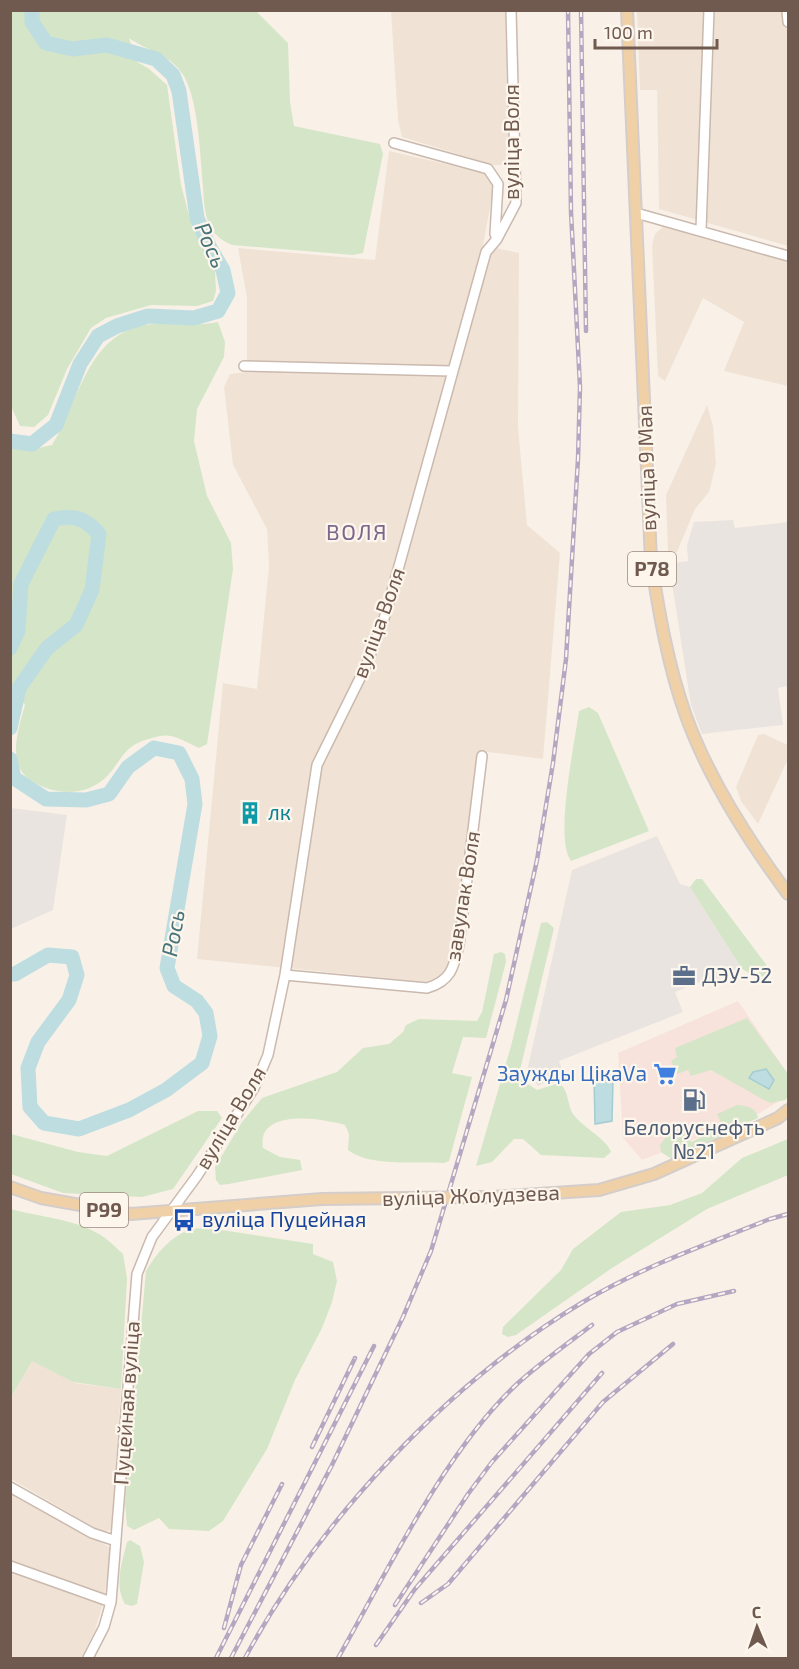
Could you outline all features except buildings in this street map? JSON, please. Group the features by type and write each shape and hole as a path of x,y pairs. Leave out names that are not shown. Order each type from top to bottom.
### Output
{"main road":[{"name":"вуліца 9 Мая","path":"627,10 651,561 671,669 686,717 728,804 761,858 789,894"},
{"name":"Р99","path":"783,1117 789,1110"},
{"name":"вуліца Жолудзева","path":"10,1187 40,1198 90,1209 131,1214 168,1213 322,1199 551,1195 610,1187 654,1174 783,1117"}],"street":[{"name":"вуліца Воля","path":"168,1213 197,1176 254,1088 268,1054 285,975 317,765 366,666 386,613 486,252 497,238 516,202 511,10"},
{"path":"701,230 709,10"},
{"path":"787,10 789,22"},
{"path":"394,143 488,169 498,184 495,234 497,238"},
{"path":"636,213 789,256"},
{"path":"244,366 452,371"},
{"name":"завулак Воля","path":"285,975 427,988 448,978 455,965 459,945 482,756"},
{"name":"Пуцейная вуліца","path":"88,1659 104,1627 111,1602 137,1274 152,1237 168,1213"},
{"path":"10,1487 92,1533 116,1541"},
{"path":"10,1566 111,1602"}],"shaded area":[{"path":"391,11 505,11 509,165 494,165 402,137 398,120"},
{"path":"637,11 788,11 788,246 659,209 657,90 640,90"},
{"path":"389,151 486,173 494,186 483,245 519,253 518,427 527,525 560,553 543,759 480,751 453,948 445,973 435,983 197,959 223,683 257,689 269,566 267,529 233,465 224,387 230,374 247,372 247,298 238,248 375,260"},
{"path":"665,225 788,261 788,386 724,371 744,322 703,298 665,381 658,376 652,245 655,234"},
{"path":"707,405 713,426 716,464 709,492 695,509 677,552 668,552 666,495"},
{"path":"733,520 735,528 788,522 788,686 778,688 783,725 702,734 691,705 669,564 688,561 687,545 694,522"},
{"path":"764,734 788,745 788,759 758,824 741,801 736,787 758,735"},
{"path":"11,808 67,815 53,910 11,929"},
{"name":"ДЭУ-52","path":"657,836 680,884 690,887 742,969 711,982 702,981 675,992 683,1012 559,1061 563,1073 538,1086 527,1071 572,870"},
{"path":"738,1001 788,1074 788,1096 758,1114 642,1160 623,1138 618,1053"},
{"path":"32,1360 75,1383 121,1389 112,1529 108,1531 100,1531 11,1479 11,1397"},
{"path":"10,1491 111,1548 104,1600 95,1630 81,1658 11,1658"}],"green space":[{"path":"10,11 256,11 288,43 290,102 294,126 380,144 383,154 363,253 353,255 232,245 218,236 211,228 204,203 200,146 190,89 180,70 174,64 129,38 137,62 148,68 167,85 181,185 190,219 215,272 216,291 213,301 197,306 151,305 106,318 91,328 67,369 48,415 34,427 20,426 10,404"},
{"path":"218,322 225,342 224,357 197,409 194,441 207,496 231,543 233,569 207,744 199,748 170,736 150,738 130,748 104,779 87,789 68,792 41,786 24,774 16,756 17,734 25,705 11,688 11,448 34,449 52,445 94,361 119,335 146,325"},
{"path":"589,707 598,713 649,831 571,861 566,850 565,833 567,789 579,711"},
{"path":"696,879 702,879 768,967 770,976 756,977 742,969 690,887"},
{"path":"547,922 554,928 520,1070 528,1084 537,1090 559,1083 565,1089 573,1114 605,1142 611,1152 604,1158 541,1155 523,1139 514,1139 492,1162 476,1166 511,1046 541,923"},
{"path":"501,952 505,954 506,962 486,1038 463,1037 452,1073 472,1077 449,1161 444,1163 368,1159 348,1150 349,1134 345,1125 322,1120 293,1119 280,1121 270,1127 264,1135 263,1148 280,1157 300,1160 302,1170 220,1185 216,1180 215,1167 242,1122 262,1098 337,1072 363,1048 389,1044 403,1032 406,1025 419,1019 477,1021 482,1012 494,954"},
{"path":"747,1018 788,1074 788,1096 785,1100 771,1103 711,1070 691,1076 688,1070 677,1074 671,1061 677,1057 675,1048"},
{"path":"737,1105 753,1109 758,1118 672,1159 661,1152 660,1145 668,1134 685,1127 691,1142 723,1127 717,1114"},
{"path":"198,1111 217,1111 222,1118 173,1189 142,1197 63,1193 11,1174 11,1134 78,1152 107,1156"},
{"path":"788,1139 788,1175 707,1209 612,1268 516,1335 508,1337 502,1334 503,1327 561,1270 573,1249 621,1212 670,1205 702,1193 742,1158"},
{"path":"11,1209 87,1228 104,1237 123,1254 127,1278 121,1389 73,1382 32,1361 11,1397"},
{"path":"191,1228 215,1229 313,1244 313,1254 333,1262 337,1281 322,1328 295,1380 267,1449 223,1521 209,1531 169,1529 159,1518 134,1530 127,1526 125,1503 146,1271 165,1246"},
{"path":"130,1540 140,1546 144,1562 137,1604 132,1606 125,1604 119,1582 127,1542"}],"water":[{"path":"766,1069 774,1080 769,1089 749,1078 753,1072"},
{"path":"609,1073 613,1081 612,1121 595,1124 594,1077"}],"waterway":[{"name":"Рось","path":"10,441 32,444 56,425 80,364 98,336 117,326 148,316 194,318 218,311 228,293 223,270 197,218 179,91 173,75 156,59 107,45 73,49 46,43 32,22 32,10"},
{"name":"Рось","path":"10,648 18,631 21,584 54,519 68,517 89,524 99,534 92,590 76,625 47,648 19,688 10,728"},
{"name":"Рось","path":"10,759 14,778 46,799 86,800 109,794 128,767 154,748 179,753 192,779 195,804 167,968 174,986 197,1001 206,1013 210,1036 202,1063 166,1090 129,1110 79,1129 44,1123 30,1107 28,1068 38,1042 69,1000 77,975 72,957 48,955 15,974 10,974"}],"railway":[{"path":"231,1658 332,1465 403,1317 431,1251 506,1000 537,860 553,763 566,659 578,459 580,387 571,212 568,10"},
{"path":"581,10 586,331"},
{"path":"245,1658 275,1606 349,1506 436,1414 484,1372 533,1335 605,1289 675,1257 788,1214"},
{"path":"395,1605 468,1494 492,1462 589,1354 617,1332 677,1304 734,1291"},
{"path":"338,1658 419,1514 466,1443 491,1411 517,1384 592,1325"},
{"path":"421,1603 448,1584 603,1402 673,1344"},
{"path":"216,1658 374,1346"},
{"path":"312,1447 355,1358"},
{"path":"376,1645 415,1589 602,1373"},
{"path":"224,1628 241,1565 282,1484"}],"place":[{"name":"лк","path":"250,813"},
{"name":"ДЭУ-52","path":"684,976"},
{"name":"Заужды ЦікаVа","path":"665,1074"},
{"name":"Белоруснефть №21","path":"694,1100"},
{"name":"вуліца Пуцейная","path":"184,1220"}],"district":[{"name":"ВОЛЯ","path":"357,532"}]}
